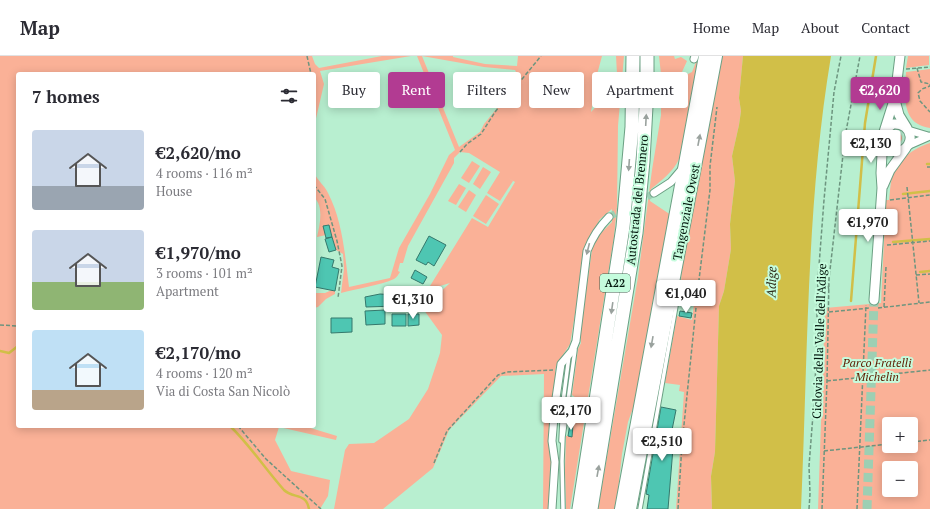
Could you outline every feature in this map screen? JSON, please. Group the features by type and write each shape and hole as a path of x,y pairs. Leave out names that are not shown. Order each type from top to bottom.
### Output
{"highway":[{"name":"Autostrada del Brennero","path":"579,509 624,227 632,127 632,56"},
{"name":"Autostrada del Brennero","path":"591,509 636,233 644,161 647,56"},
{"name":"Tangenziale Ovest","path":"630,509 676,288 716,56"},
{"name":"Tangenziale Ovest","path":"621,509 685,166 698,57"}],"street":[{"path":"874,300 882,188 881,173 883,135 895,97 900,56"},
{"path":"882,188 890,170 907,147 910,138 899,115 895,97"},
{"path":"885,130 890,125 900,124 907,129 929,136"},
{"path":"883,140 886,147 892,151 900,151 929,136"},
{"path":"654,193 671,182 685,166"},
{"path":"552,509 555,462 552,441 561,367 576,341 587,251 594,236 609,217"}],"lane":[{"path":"640,509 676,288 698,293"},
{"path":"562,461 563,437 576,341"},
{"path":"563,509 561,437 563,402 570,353"}],"path":[{"path":"307,56 311,72"},
{"path":"460,152 467,144 482,134 495,112 540,56"},
{"path":"808,509 810,494 809,466 815,389 816,338 824,200 834,92 841,56"},
{"name":"Ciclovia della Valle dell'Adige","path":"822,509 829,280 845,138 860,56"},
{"path":"904,70 930,67"},
{"path":"917,68 921,82 930,84 930,86 922,89 918,93 920,101 930,112"},
{"path":"678,509 682,444 710,190 710,166 718,102"},
{"path":"907,187 919,303"},
{"path":"316,188 325,199 337,241 342,266 338,298"},
{"path":"889,200 930,195"},
{"path":"887,245 930,241"},
{"path":"820,263 829,292"},
{"path":"916,275 930,274"},
{"path":"857,509 866,309"},
{"path":"0,325 16,326"},
{"path":"434,463 447,431 498,375 507,372 561,367"},
{"path":"827,381 930,370"},
{"path":"240,428 266,459 321,509"},
{"path":"918,441 930,440"},
{"path":"824,451 882,445"}],"green space":[{"path":"0,56 312,56 315,64 319,68 382,56 411,56 320,71 324,84 316,118 316,72 16,72 16,428 279,428 275,440 291,471 330,480 328,496 320,509 0,509"},
{"path":"417,56 422,56 429,72 423,72"},
{"path":"422,56 453,56 485,64 517,66 518,56 602,56 598,72 592,72 591,112 595,108 620,108 617,206 614,237 570,509 566,509 566,436 572,436 576,398 572,395 578,349 581,343 580,332 592,250 597,237 612,222 612,209 600,219 587,242 570,344 556,366 555,372 557,373 548,440 553,460 549,509 543,509 544,374 501,376 449,430 433,468 383,509 334,509 345,450 349,444 374,443 409,419 428,389 440,353 442,335 421,306 437,295 450,283 440,286 430,286 472,218 488,227 515,182 508,178 513,181 500,201 487,193 500,172 469,153 460,152 454,158 454,163 408,246 403,263 400,263 398,271 400,272 397,277 382,283 341,293 344,269 343,254 336,250 329,225 323,226 326,235 317,237 320,211 316,200 316,177 327,190 337,216 343,239 349,287 390,278 399,248 430,194 449,155 455,150 438,108 443,108 459,147 480,132 484,124 497,108 521,108 521,72"},
{"path":"616,56 624,56 623,72 617,72"},
{"path":"659,56 674,56 675,59 681,57 687,61 682,72 661,72"},
{"path":"719,56 743,56 739,98 741,111 732,156 735,181 730,224 731,249 724,291 719,306 715,452 711,476 712,509 676,509 684,392 679,391 680,385 665,383 677,316 692,320 695,296 684,293 685,287 681,285 682,257"},
{"path":"908,56 929,56 929,65 906,68"},
{"path":"696,62 699,63 679,159 677,164 670,172 651,189 650,201 671,215 637,397 628,422 622,454 616,509 598,509 638,277 661,108 688,108 688,74 692,72"},
{"path":"930,69 930,128 913,121 906,107 905,89 906,72"},
{"path":"894,132 898,132 902,138 898,144 894,144 890,140 890,136"},
{"name":"Parco Fratelli Michelin","path":"930,143 930,509 818,509 825,308 881,303 886,200 889,200 891,181 897,166 906,156 918,148"},
{"path":"472,161 480,166 469,183 461,178"},
{"path":"483,167 491,172 480,189 473,184"},
{"path":"459,184 466,188 456,205 448,201"},
{"path":"469,190 476,195 466,212 458,207"},
{"path":"486,195 499,204 486,224 473,216"},
{"path":"332,290 335,291 335,294 316,308 316,293 325,293"},
{"path":"283,428 311,428 337,436 336,440"}],"water":[{"name":"Adige","path":"743,56 831,56 823,112 812,225 801,509 712,509 711,476 715,452 719,306 724,291 731,249 730,224 735,181 732,156 741,111 739,98"}],"building":[{"path":"329,225 332,237 326,238 323,226"},
{"path":"429,236 446,245 434,266 428,262 426,265 416,260"},
{"path":"332,237 336,250 329,252 325,239"},
{"path":"321,257 334,260 332,267 339,269 335,291 316,287"},
{"path":"415,270 427,277 423,284 411,278"},
{"path":"380,294 412,296 411,303 398,304 397,306 366,307 365,297"},
{"path":"385,310 385,324 366,325 365,311"},
{"path":"680,311 692,313 691,318 679,316"},
{"path":"392,314 406,314 406,326 392,326"},
{"path":"408,314 419,314 419,325 408,326"},
{"path":"331,318 352,318 352,332 331,333"},
{"path":"561,397 576,399 575,408 560,406"},
{"path":"661,407 676,410 671,435 674,436 668,509 647,509 649,495 646,494"},
{"path":"570,424 573,425 572,437 568,436"}],"waterway":[{"path":"851,301 865,123 876,56"},
{"path":"903,194 930,191"},
{"path":"893,242 930,239"},
{"path":"920,272 930,271"},
{"path":"0,351 9,353 16,348"},
{"path":"232,428 284,490 305,500 309,509"}],"tunnel":[{"path":"638,202 654,193"},
{"path":"609,217 625,208"},
{"path":"867,509 874,300"}]}
